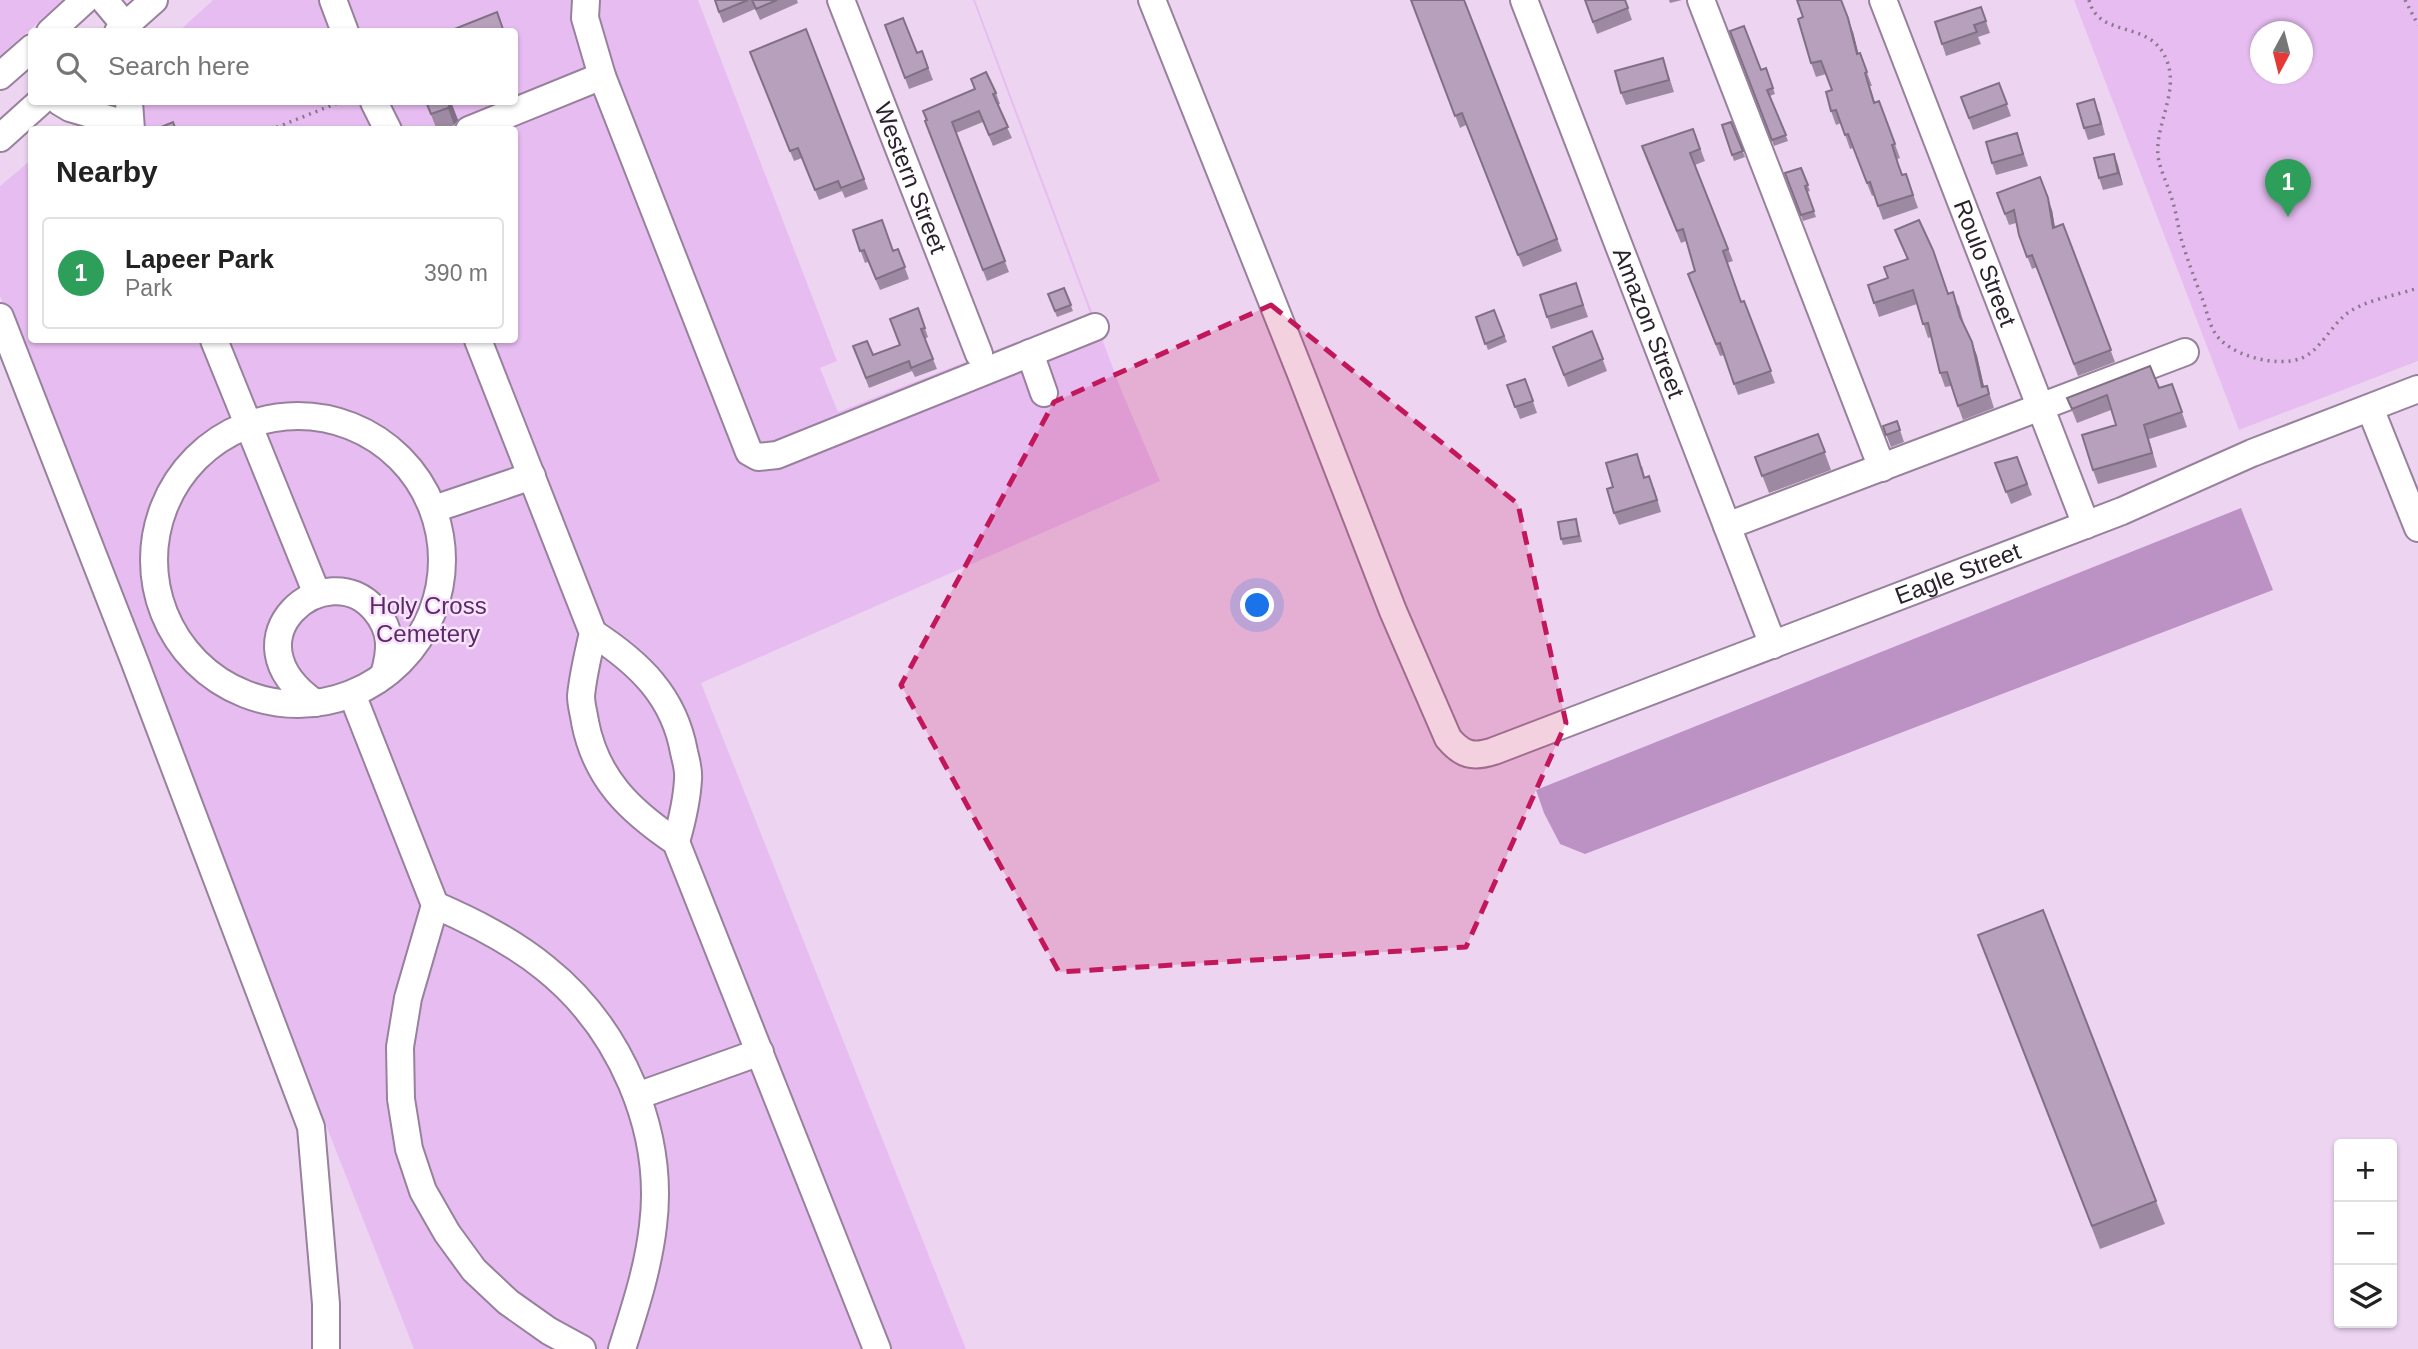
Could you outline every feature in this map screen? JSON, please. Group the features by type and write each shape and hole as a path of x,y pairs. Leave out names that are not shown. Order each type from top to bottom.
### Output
{"street":[{"path":"54,28 85,0"},
{"path":"104,0 122,28"},
{"path":"124,28 154,0"},
{"path":"586,0 585,18 602,76 749,452 758,457 777,455 1094,327"},
{"name":"Western Street","path":"841,0 979,354"},
{"name":"Eagle Street","path":"1152,0 1393,611 1448,738 1457,749 1467,755 1479,756 1494,751 2086,525 2252,453 2418,389"},
{"name":"Amazon Street","path":"1524,0 1773,645"},
{"path":"1701,0 1882,468"},
{"name":"Roulo Street","path":"1883,0 2086,525"},
{"path":"479,126 602,76"},
{"path":"0,138 37,105"},
{"path":"65,105 130,119"},
{"path":"376,105 386,126"},
{"path":"0,317 311,1126 326,1304 326,1349"},
{"path":"215,343 317,594"},
{"path":"479,343 593,633 624,654 670,705 682,741 689,776 685,809 676,842"},
{"path":"1727,526 2185,352"},
{"path":"1030,354 1044,393"},
{"path":"2370,408 2418,528"},
{"path":"292,416 337,421 378,439 411,470 434,509 443,548 440,587 428,625 405,658 384,675 352,694 314,703 292,704 254,697 218,680 188,653 167,620 156,583 155,543 164,505 184,471 213,444 247,425 292,416"},
{"path":"434,509 531,476"},
{"path":"314,703 288,680 280,664 278,647 281,630 289,614 301,602 317,594 336,591 354,595 371,604 383,619 390,637 390,656 384,675"},
{"path":"593,633 581,699 587,734 600,769 619,795 645,821 676,842 877,1349"},
{"path":"352,694 435,905 408,998 400,1047 401,1099 408,1149 423,1191 447,1233 474,1270 508,1302 549,1331 582,1349"},
{"path":"435,905 504,940 545,968 579,1000 607,1037 631,1078 646,1121 653,1171 654,1223 646,1272 622,1349"},
{"path":"637,1096 760,1052"}],"path":[{"path":"2089,0 2092,13 2103,22 2142,33 2158,44 2168,62 2170,89 2159,138 2158,156 2172,197 2183,246 2215,334 2230,348 2252,357 2277,362 2303,358 2346,314 2369,303 2418,288"},
{"path":"2405,0 2418,25"},
{"path":"280,126 332,105"}],"highlighted area":[{"path":"1271,305 1518,504 1566,723 1466,947 1059,972 901,685 1054,402"}],"green space":[{"path":"0,0 63,0 32,28 28,28 28,31 0,56"},
{"name":"Holy Cross Cemetery","path":"213,0 698,0 837,361 820,368 838,412 1090,313 975,0 1122,392 1160,481 701,683 966,1349 414,1349 0,296 0,186 28,163 28,343 518,343 518,126 72,126 96,105 518,105 518,28 182,28"},
{"path":"2074,0 2418,0 2418,361 2239,430"}],"shaded area":[{"path":"2241,508 2273,590 1585,854 1560,844 1544,813 1536,790"}],"building":[{"path":"715,0 748,0 719,12"},
{"path":"752,0 777,0 756,9"},
{"path":"1411,0 1464,0 1557,239 1518,255 1462,113 1455,116"},
{"path":"1585,0 1625,0 1628,8 1593,22"},
{"path":"1797,0 1841,0 1857,54 1860,53 1867,72 1865,73 1874,103 1879,101 1895,144 1892,145 1898,164 1902,175 1906,174 1913,195 1878,206 1848,134 1845,135 1836,110 1831,111 1826,92 1832,90 1821,61 1811,63 1798,19 1803,17"},
{"path":"1981,7 1986,21 1974,25 1977,32 1942,44 1935,22"},
{"path":"497,12 503,28 457,28"},
{"path":"903,18 917,53 922,51 928,68 905,78 885,25"},
{"path":"1744,26 1761,70 1766,68 1773,88 1767,90 1786,135 1772,140 1730,31"},
{"path":"806,29 864,179 841,188 838,181 815,190 798,148 790,151 750,52"},
{"path":"1663,58 1669,80 1621,93 1615,71"},
{"path":"986,72 1008,127 989,135 979,111 952,122 1005,261 983,270 923,111 975,89 971,79"},
{"path":"1999,83 2007,104 1969,118 1961,97"},
{"path":"2094,99 2101,124 2084,128 2077,104"},
{"path":"427,105 450,105 448,108 431,114"},
{"path":"1731,122 1743,151 1732,155 1722,125"},
{"path":"1693,129 1700,149 1690,153 1728,249 1723,251 1741,302 1744,301 1771,371 1734,384 1720,343 1716,344 1688,274 1695,271 1683,229 1677,231 1642,146"},
{"path":"2017,133 2023,154 1992,163 1986,142"},
{"path":"2114,154 2118,173 2099,178 2094,158"},
{"path":"1801,168 1814,211 1801,215 1785,173"},
{"path":"2040,177 2048,198 2053,228 2063,224 2111,350 2074,364 2032,255 2027,257 2014,210 2005,214 1997,193"},
{"path":"882,220 893,251 898,249 905,267 876,279 864,250 860,251 853,230"},
{"path":"1919,220 1948,294 1953,292 1960,317 1972,342 1982,387 1987,386 1989,394 1958,406 1947,372 1940,373 1928,323 1923,324 1913,290 1874,303 1868,285 1888,278 1884,267 1908,259 1895,230"},
{"path":"1576,283 1583,305 1547,317 1540,295"},
{"path":"1064,288 1071,305 1055,311 1048,294"},
{"path":"918,308 925,328 921,329 933,359 911,368 909,361 866,378 853,346 867,341 873,355 900,345 890,319"},
{"path":"1494,310 1504,336 1485,344 1476,317"},
{"path":"1592,331 1603,359 1564,375 1553,347"},
{"path":"2150,366 2159,388 2172,384 2182,412 2144,425 2152,453 2093,470 2082,435 2116,425 2107,395 2072,409 2067,398"},
{"path":"1525,379 1533,401 1515,407 1507,385"},
{"path":"1897,421 1900,430 1886,435 1883,426"},
{"path":"1818,434 1825,452 1762,476 1755,457"},
{"path":"1637,454 1644,478 1649,476 1657,500 1614,513 1607,489 1613,487 1606,463"},
{"path":"2017,457 2027,484 2006,492 1995,463"},
{"path":"1576,519 1579,536 1561,539 1558,522"},
{"path":"2043,910 2156,1201 2092,1226 1978,935"}],"place":[{"name":"Lapeer Park","path":"2288,217"}]}
